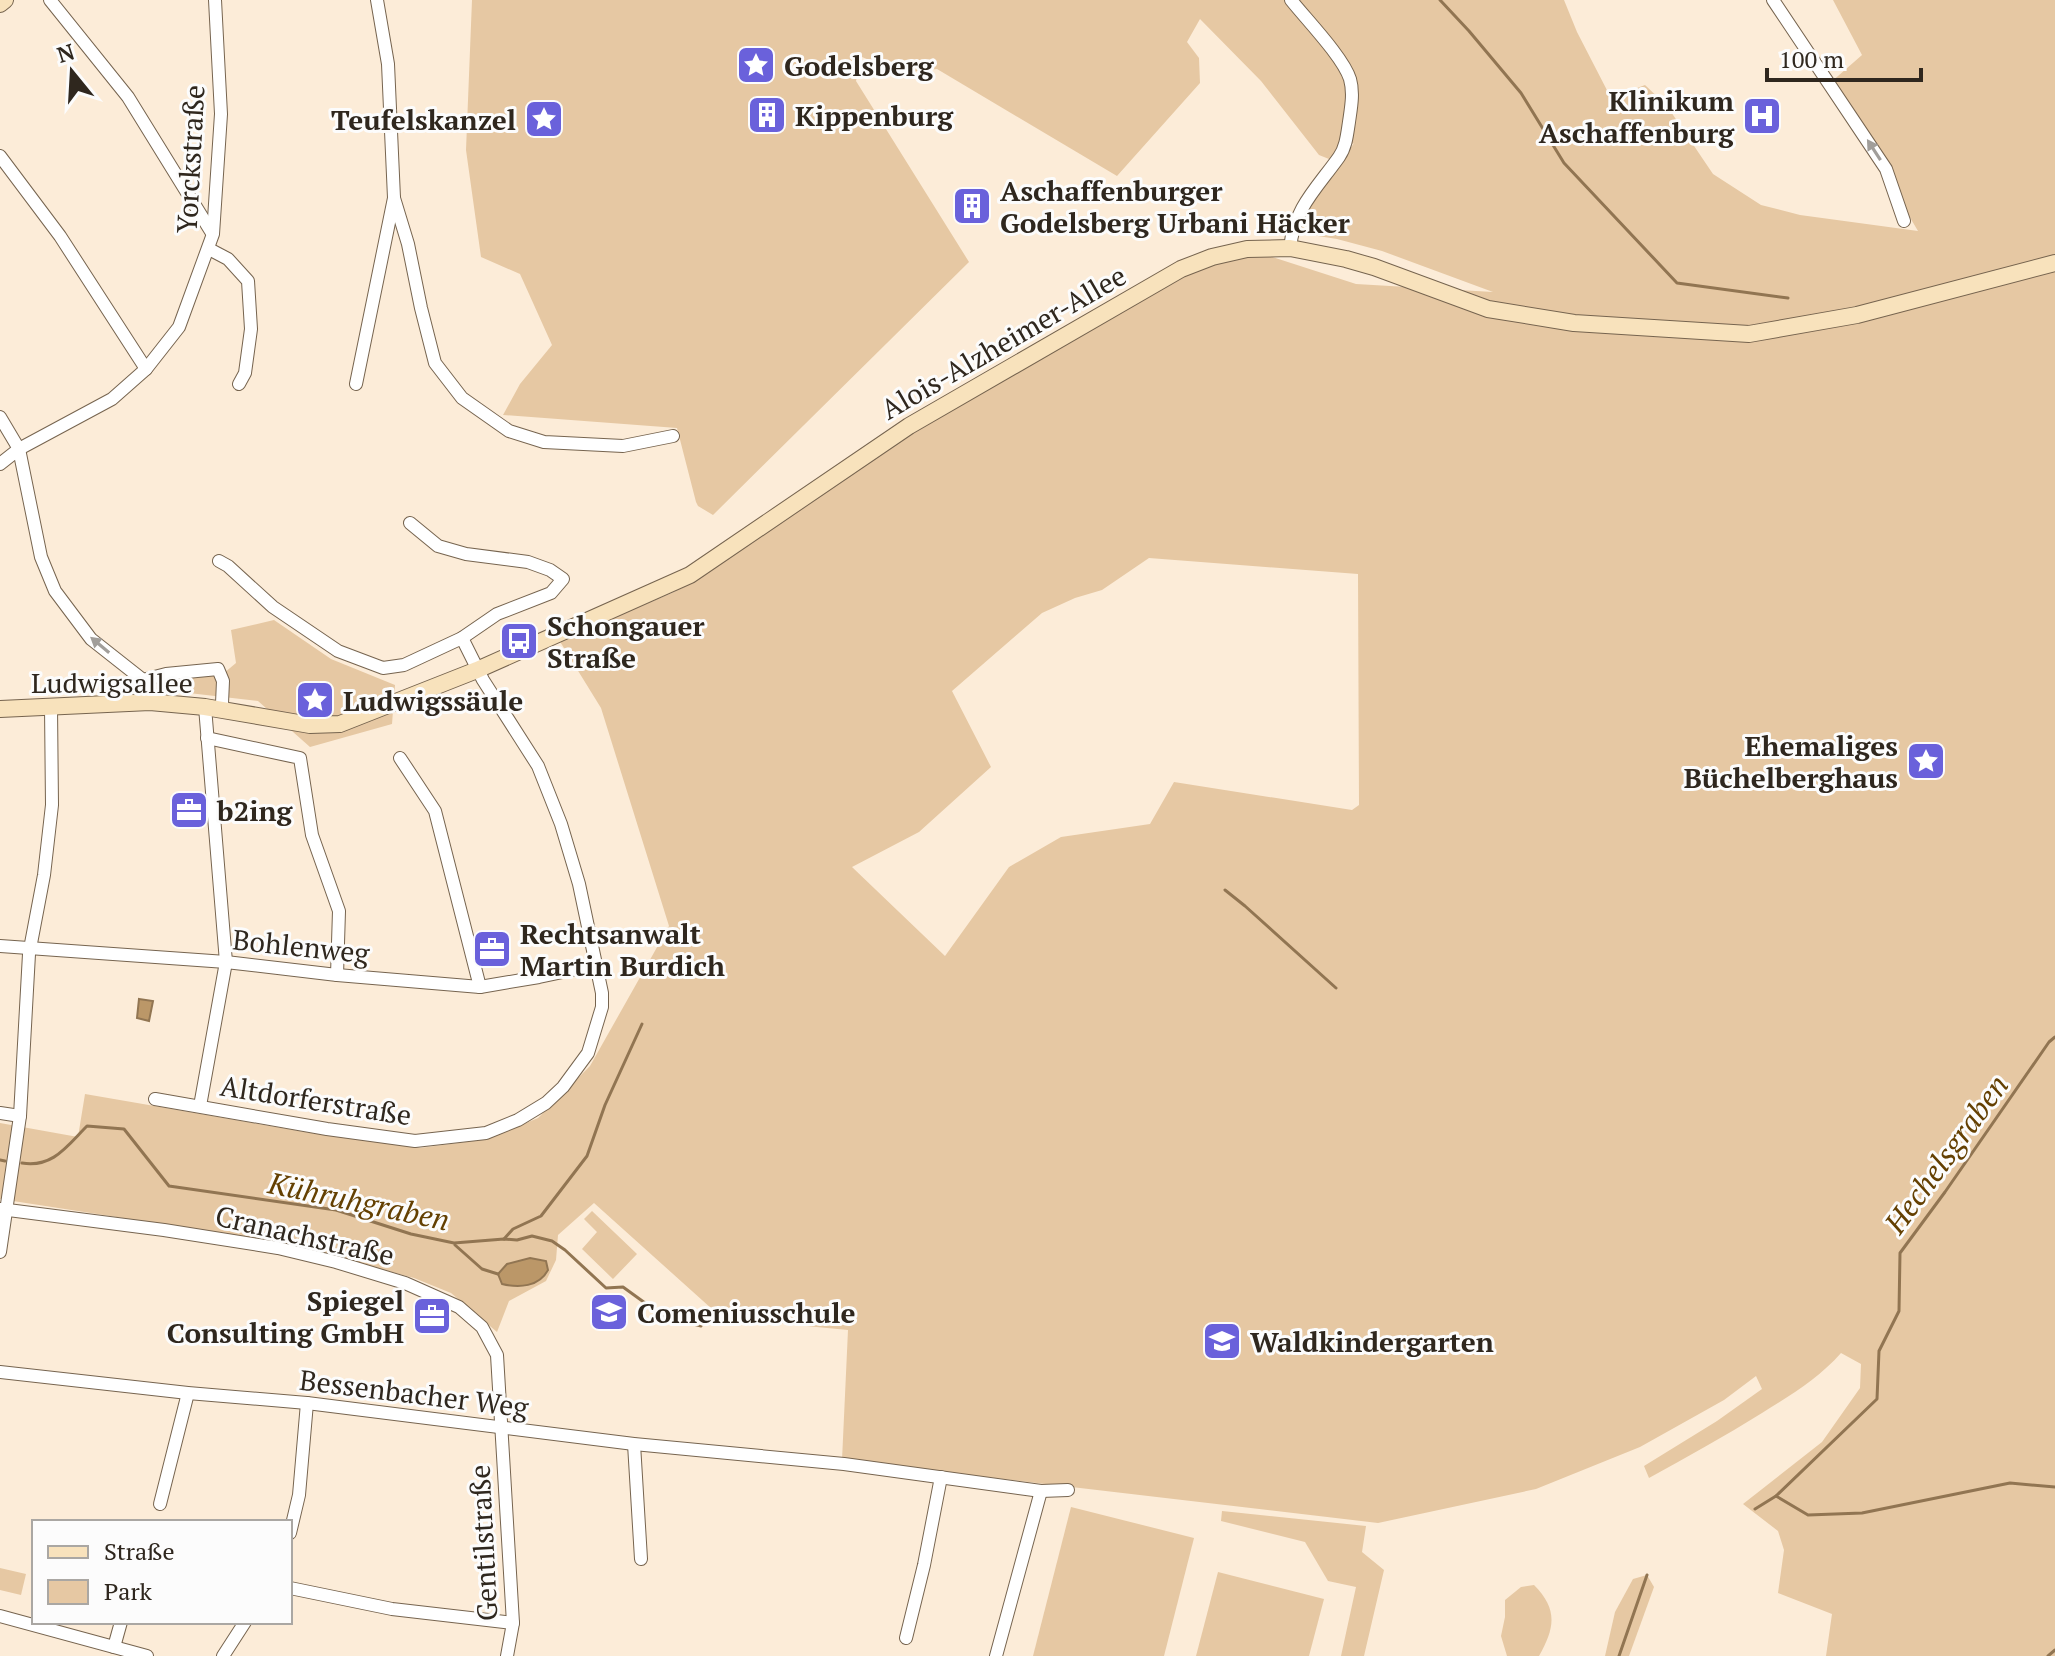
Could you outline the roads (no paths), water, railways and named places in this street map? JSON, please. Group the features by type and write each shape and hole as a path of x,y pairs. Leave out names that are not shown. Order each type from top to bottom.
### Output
{"street":[{"path":"0,4 5,0"},
{"path":"50,0 128,97 213,234"},
{"name":"Yorckstraße","path":"0,464 19,449 112,399 146,369 179,327 213,234 221,114 215,0"},
{"path":"356,384 394,198 388,64 377,0"},
{"path":"1290,248 1299,211 1346,144 1352,93 1350,78 1343,64 1291,0"},
{"path":"1773,0 1886,169 1904,221"},
{"path":"0,156 60,236 146,369"},
{"path":"394,198 408,244 435,363 462,398 509,431 544,442 623,446 673,436"},
{"name":"Alois-Alzheimer-Allee","path":"477,670 690,575 909,426 1181,269 1212,257 1247,249 1290,248 1374,267 1488,309 1574,323 1749,334 1857,315 2055,263"},
{"path":"209,249 228,259 248,281 251,329 245,373 239,384"},
{"path":"0,417 19,449 41,557 55,591 91,639 143,680 150,702"},
{"path":"219,561 273,607 338,651 383,668 404,665 462,638 497,614 551,593 563,579 550,570 528,562 466,554 438,546 410,523"},
{"path":"462,638 477,670"},
{"name":"Ludwigsallee","path":"143,680 166,674 218,669 223,681 224,711"},
{"name":"Ludwigsallee","path":"0,709 150,702 205,707 310,725 340,724 477,670"},
{"name":"Altdorferstraße","path":"155,1099 415,1141 486,1133 518,1120 546,1103 563,1087 588,1053 602,1007 596,965 579,884 561,824 538,766 477,670"},
{"path":"0,1252 3,1210 20,1116 30,948 44,875 52,805 51,707"},
{"path":"200,1106 226,962 205,707"},
{"path":"207,738 300,758 312,835 339,911 337,975"},
{"path":"400,758 435,811 480,987"},
{"name":"Bohlenweg","path":"0,946 226,962 480,987 596,965"},
{"path":"0,1113 20,1116"},
{"name":"Cranachstraße","path":"3,1210 278,1248 405,1283 459,1307 482,1327 497,1355 501,1428"},
{"name":"Bessenbacher Weg","path":"0,1372 307,1403 634,1444 844,1464 1041,1491 1068,1490"},
{"path":"160,1504 188,1393"},
{"path":"292,1525 299,1495 307,1403"},
{"name":"Gentilstraße","path":"501,1428 513,1623 507,1656"},
{"path":"634,1444 641,1559"},
{"path":"906,1638 941,1477"},
{"path":"996,1656 1041,1491"},
{"path":"292,1588 392,1609 513,1623"},
{"path":"0,1616 147,1656"},
{"path":"114,1647 120,1624"},
{"path":"223,1656 244,1624"}],"waterway":[{"path":"1440,0 1521,93 1564,163 1677,283 1788,298"},
{"path":"1225,890 1336,988"},
{"path":"504,1239 513,1229 541,1216 587,1156 605,1105 642,1024"},
{"name":"Hechelsgraben","path":"1755,1509 1776,1496 1877,1399 1879,1351 1899,1311 1900,1253 2055,1037"},
{"name":"Kühruhgraben","path":"22,1163 33,1164 51,1159 87,1126 124,1129 169,1186 336,1210 411,1234 454,1243 517,1240 532,1236 552,1241 606,1288 623,1287 663,1316 701,1326"},
{"name":"Kühruhgraben","path":"0,1160 5,1161"},
{"path":"455,1245 482,1269 498,1274"},
{"path":"1776,1496 1808,1515 1862,1513 2010,1483 2055,1487"},
{"name":"Kühruhgraben","path":"1619,1656 1647,1575"},
{"path":"2048,1656 2055,1650"}],"place":[{"name":"Godelsberg","path":"756,65"},
{"name":"Kippenburg","path":"767,115"},
{"name":"Klinikum Aschaffenburg","path":"1762,116"},
{"name":"Teufelskanzel","path":"544,119"},
{"name":"Aschaffenburger Godelsberg Urbani Häcker","path":"972,206"},
{"name":"Schongauer Straße","path":"519,641"},
{"name":"Ludwigssäule","path":"315,700"},
{"name":"Ehemaliges Büchelberghaus","path":"1926,761"},
{"name":"b2ing","path":"189,810"},
{"name":"Rechtsanwalt Martin Burdich","path":"492,949"},
{"name":"Comeniusschule","path":"609,1312"},
{"name":"Spiegel Consulting GmbH","path":"432,1316"},
{"name":"Waldkindergarten","path":"1222,1341"}]}
